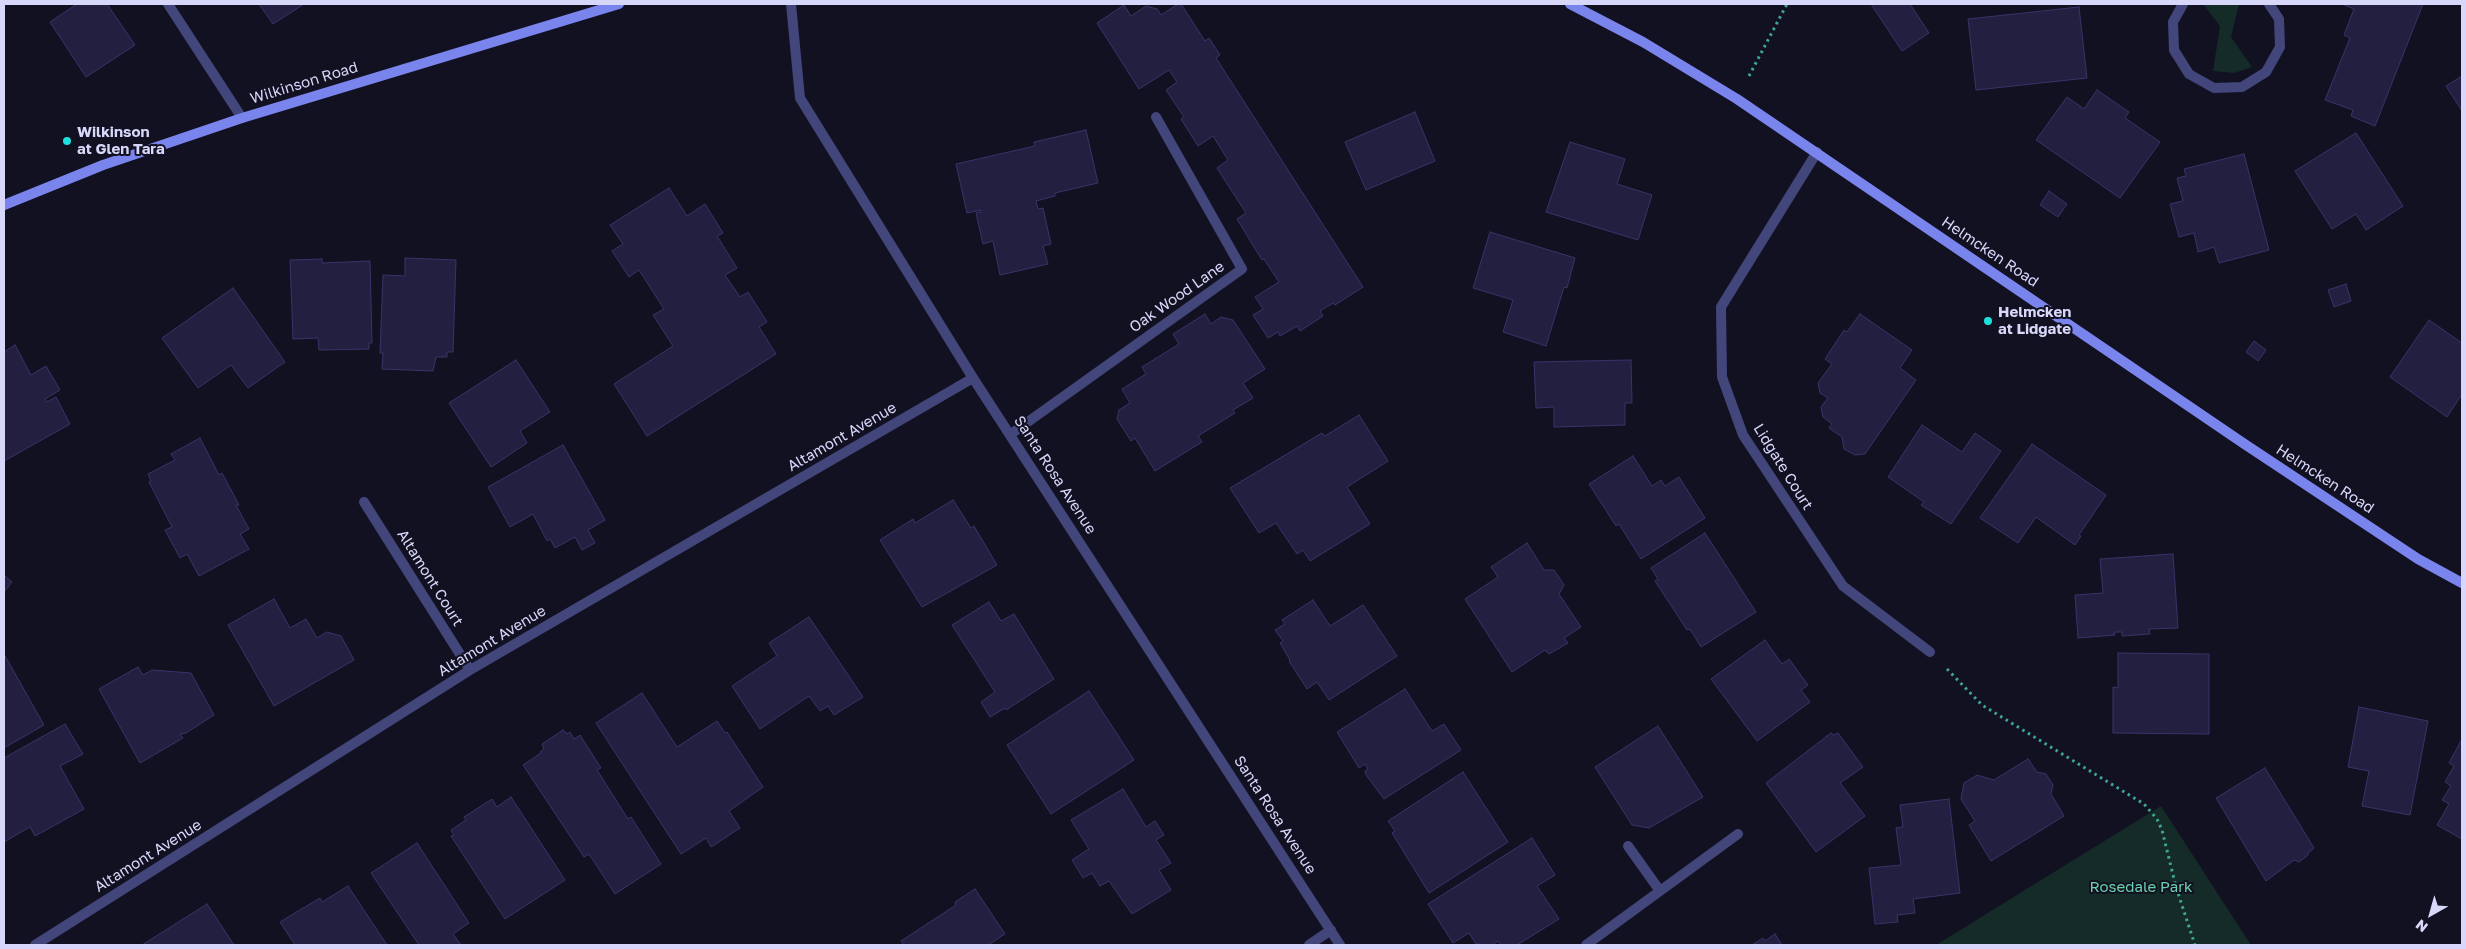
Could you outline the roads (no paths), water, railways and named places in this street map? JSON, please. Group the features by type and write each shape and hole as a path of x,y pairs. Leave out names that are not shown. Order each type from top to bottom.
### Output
{"main road":[{"name":"Wilkinson Road","path":"4,205 103,165 242,118 619,4"},
{"name":"Helmcken Road","path":"1570,4 1643,42 1737,99 2244,443 2418,559 2462,583"}],"street":[{"path":"168,4 242,118"},
{"name":"Santa Rosa Avenue","path":"791,4 800,98 973,378 1340,945"},
{"path":"2183,4 2173,22 2174,50 2189,74 2214,88 2242,87 2266,72 2280,47 2279,19 2269,4"},
{"name":"Oak Wood Lane","path":"1010,434 1242,269 1156,117"},
{"name":"Lidgate Court","path":"1817,152 1721,307 1722,377 1743,435 1843,586 1930,652"},
{"name":"Altamont Avenue","path":"35,945 470,670 973,378"},
{"name":"Altamont Court","path":"364,502 470,670"},
{"path":"1586,945 1738,834"},
{"path":"1628,846 1660,892"},
{"path":"1308,945 1331,930"}],"place":[{"name":"Wilkinson at Glen Tara","path":"67,141"},
{"name":"Helmcken at Lidgate","path":"1988,321"}],"park label":[{"name":"Rosedale Park","path":"2141,887"}]}
